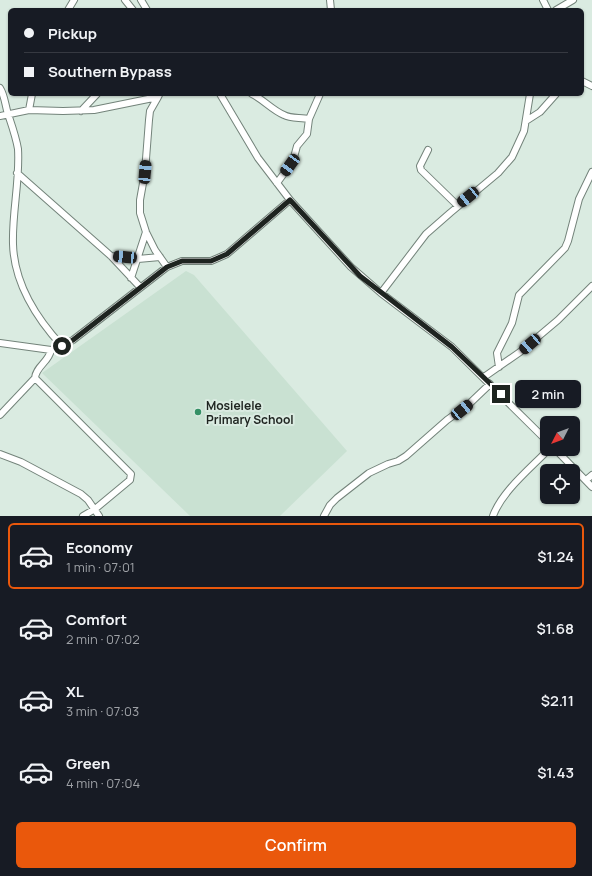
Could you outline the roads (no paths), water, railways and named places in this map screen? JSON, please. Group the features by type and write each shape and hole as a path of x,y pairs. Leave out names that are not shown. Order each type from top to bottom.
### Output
{"street":[{"path":"124,0 131,8"},
{"path":"559,8 572,0"},
{"path":"0,88 4,94 8,114 16,136 18,150 13,221 13,245 16,266 36,313 47,330 62,346"},
{"path":"29,110 32,96"},
{"path":"81,111 95,96"},
{"path":"0,116 29,110 81,111 101,109 159,96"},
{"path":"159,96 150,111 145,172 140,200 140,213 146,232 167,267"},
{"path":"221,96 250,147 277,184 351,267 381,293 447,342 540,434"},
{"path":"256,96 289,118 309,119"},
{"path":"277,184 293,161 297,146 307,134 309,119 319,96"},
{"path":"381,293 426,234 498,173 512,157 520,142 526,121 530,96"},
{"path":"526,121 540,112 554,96"},
{"path":"428,150 420,166 420,170 458,206"},
{"path":"499,367 497,353 512,323 519,295 564,248 568,241 579,199 592,172"},
{"path":"17,173 110,256 140,287"},
{"path":"0,344 51,350 62,346 73,340 167,267 182,261 211,261 227,254 290,200"},
{"path":"131,278 146,232"},
{"path":"110,256 138,259 160,257"},
{"path":"484,377 520,352 558,320 592,286"},
{"path":"580,298 592,292"},
{"path":"0,415 35,378 38,369 50,356 51,350"},
{"path":"35,378 131,474 130,480 95,509 83,516"},
{"path":"324,516 330,505 337,498 369,473 398,461 406,456 447,420 468,405 490,384"},
{"path":"0,454 21,462 81,494 88,500 99,516"},
{"path":"493,516 501,501 542,456"},
{"path":"562,456 592,487"},
{"path":"586,480 592,475"}],"place":[{"name":"Mosielele Primary School","path":"198,412"}]}
